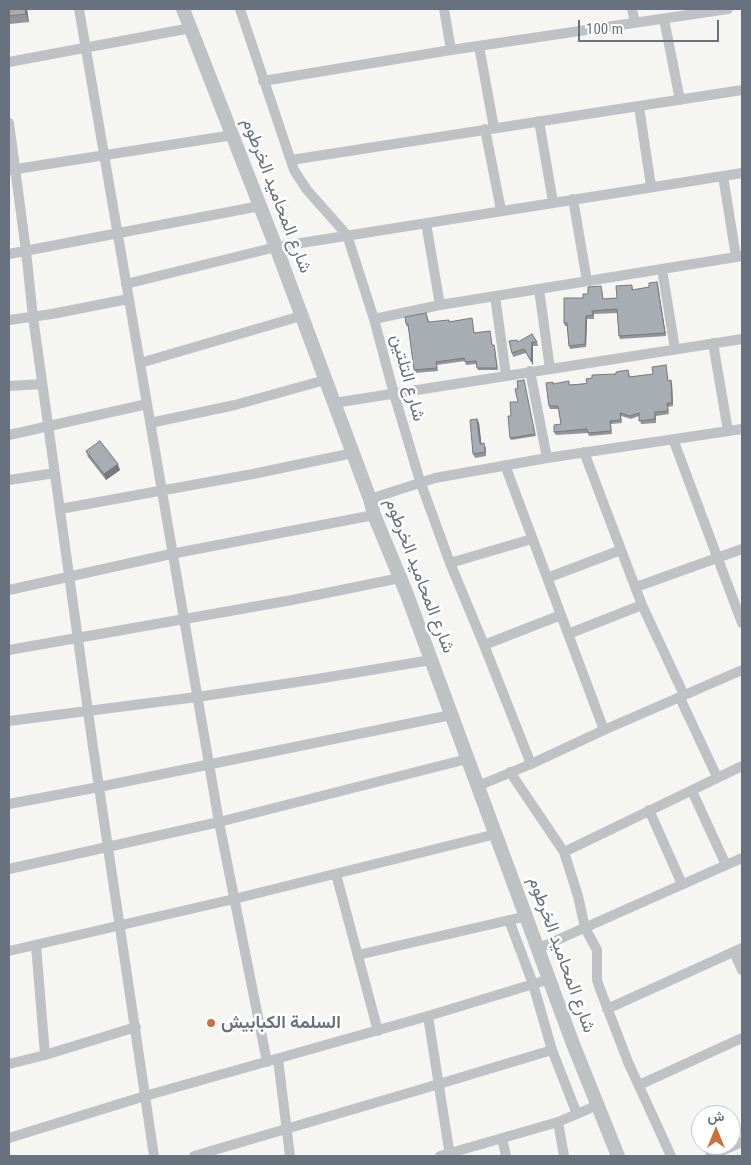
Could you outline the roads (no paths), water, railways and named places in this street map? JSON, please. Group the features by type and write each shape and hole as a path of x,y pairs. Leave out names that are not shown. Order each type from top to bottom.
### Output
{"street":[{"path":"79,9 218,822 267,1062"},
{"name":"شارع المحاميد الخرطوم","path":"183,9 276,247 370,499 374,515 400,578 618,1156"},
{"name":"شارع التلتين","path":"240,9 291,160 303,185 347,235 374,319 420,481 450,564 531,764"},
{"path":"444,9 451,50"},
{"path":"632,9 635,23"},
{"path":"263,81 451,50 728,9"},
{"path":"664,19 680,100"},
{"path":"9,62 191,28"},
{"path":"479,46 501,210"},
{"path":"291,160 742,90"},
{"path":"639,107 651,186"},
{"path":"539,121 553,202"},
{"path":"9,124 12,170 26,250 48,427 154,1156"},
{"path":"12,170 232,135"},
{"path":"126,284 276,247 742,172"},
{"path":"374,319 440,305 739,257 723,176"},
{"path":"573,199 587,281"},
{"path":"9,254 260,206"},
{"path":"426,223 440,305"},
{"path":"662,269 674,349"},
{"path":"539,289 550,369"},
{"path":"495,296 506,375"},
{"path":"9,320 128,299"},
{"path":"140,363 301,316"},
{"path":"334,403 742,339"},
{"path":"713,343 728,431"},
{"path":"530,371 547,458"},
{"path":"150,422 235,405 326,380"},
{"path":"9,386 42,384"},
{"path":"9,435 147,404"},
{"path":"370,499 420,481 505,465 742,429"},
{"path":"673,440 742,623"},
{"path":"584,452 642,605 717,777"},
{"path":"60,509 254,474 352,453"},
{"path":"505,465 604,730"},
{"path":"9,480 55,473"},
{"path":"9,590 171,554 374,515"},
{"path":"450,564 532,539"},
{"path":"636,587 742,549"},
{"path":"547,578 621,550"},
{"path":"9,650 292,600 400,578"},
{"path":"568,634 642,605"},
{"path":"484,645 561,615"},
{"path":"9,720 197,697 431,660"},
{"path":"478,786 742,670"},
{"path":"9,804 100,788 451,715"},
{"path":"9,869 218,822 467,759"},
{"path":"564,852 742,766"},
{"path":"510,772 564,852 578,896 585,928 597,950 597,980 607,1009 671,1156"},
{"path":"692,791 726,865"},
{"path":"649,810 682,884"},
{"path":"9,951 234,900 496,834"},
{"path":"539,948 742,858"},
{"path":"336,874 378,1031"},
{"path":"358,955 527,916"},
{"path":"509,920 533,984 552,1050 577,1114"},
{"path":"36,945 45,1055"},
{"path":"607,1009 738,950 742,970"},
{"path":"9,1138 145,1096 378,1031 550,979"},
{"path":"428,1016 439,1084 446,1155 558,1122 598,1106"},
{"path":"9,1064 136,1027"},
{"path":"639,1085 742,1038"},
{"path":"194,1156 552,1050"},
{"path":"278,1059 290,1156"},
{"path":"558,1122 564,1156"},
{"path":"502,1138 506,1156"},
{"path":"710,1156 742,1142"}],"place":[{"name":"السلمة الكبابيش","path":"211,1023"}]}
